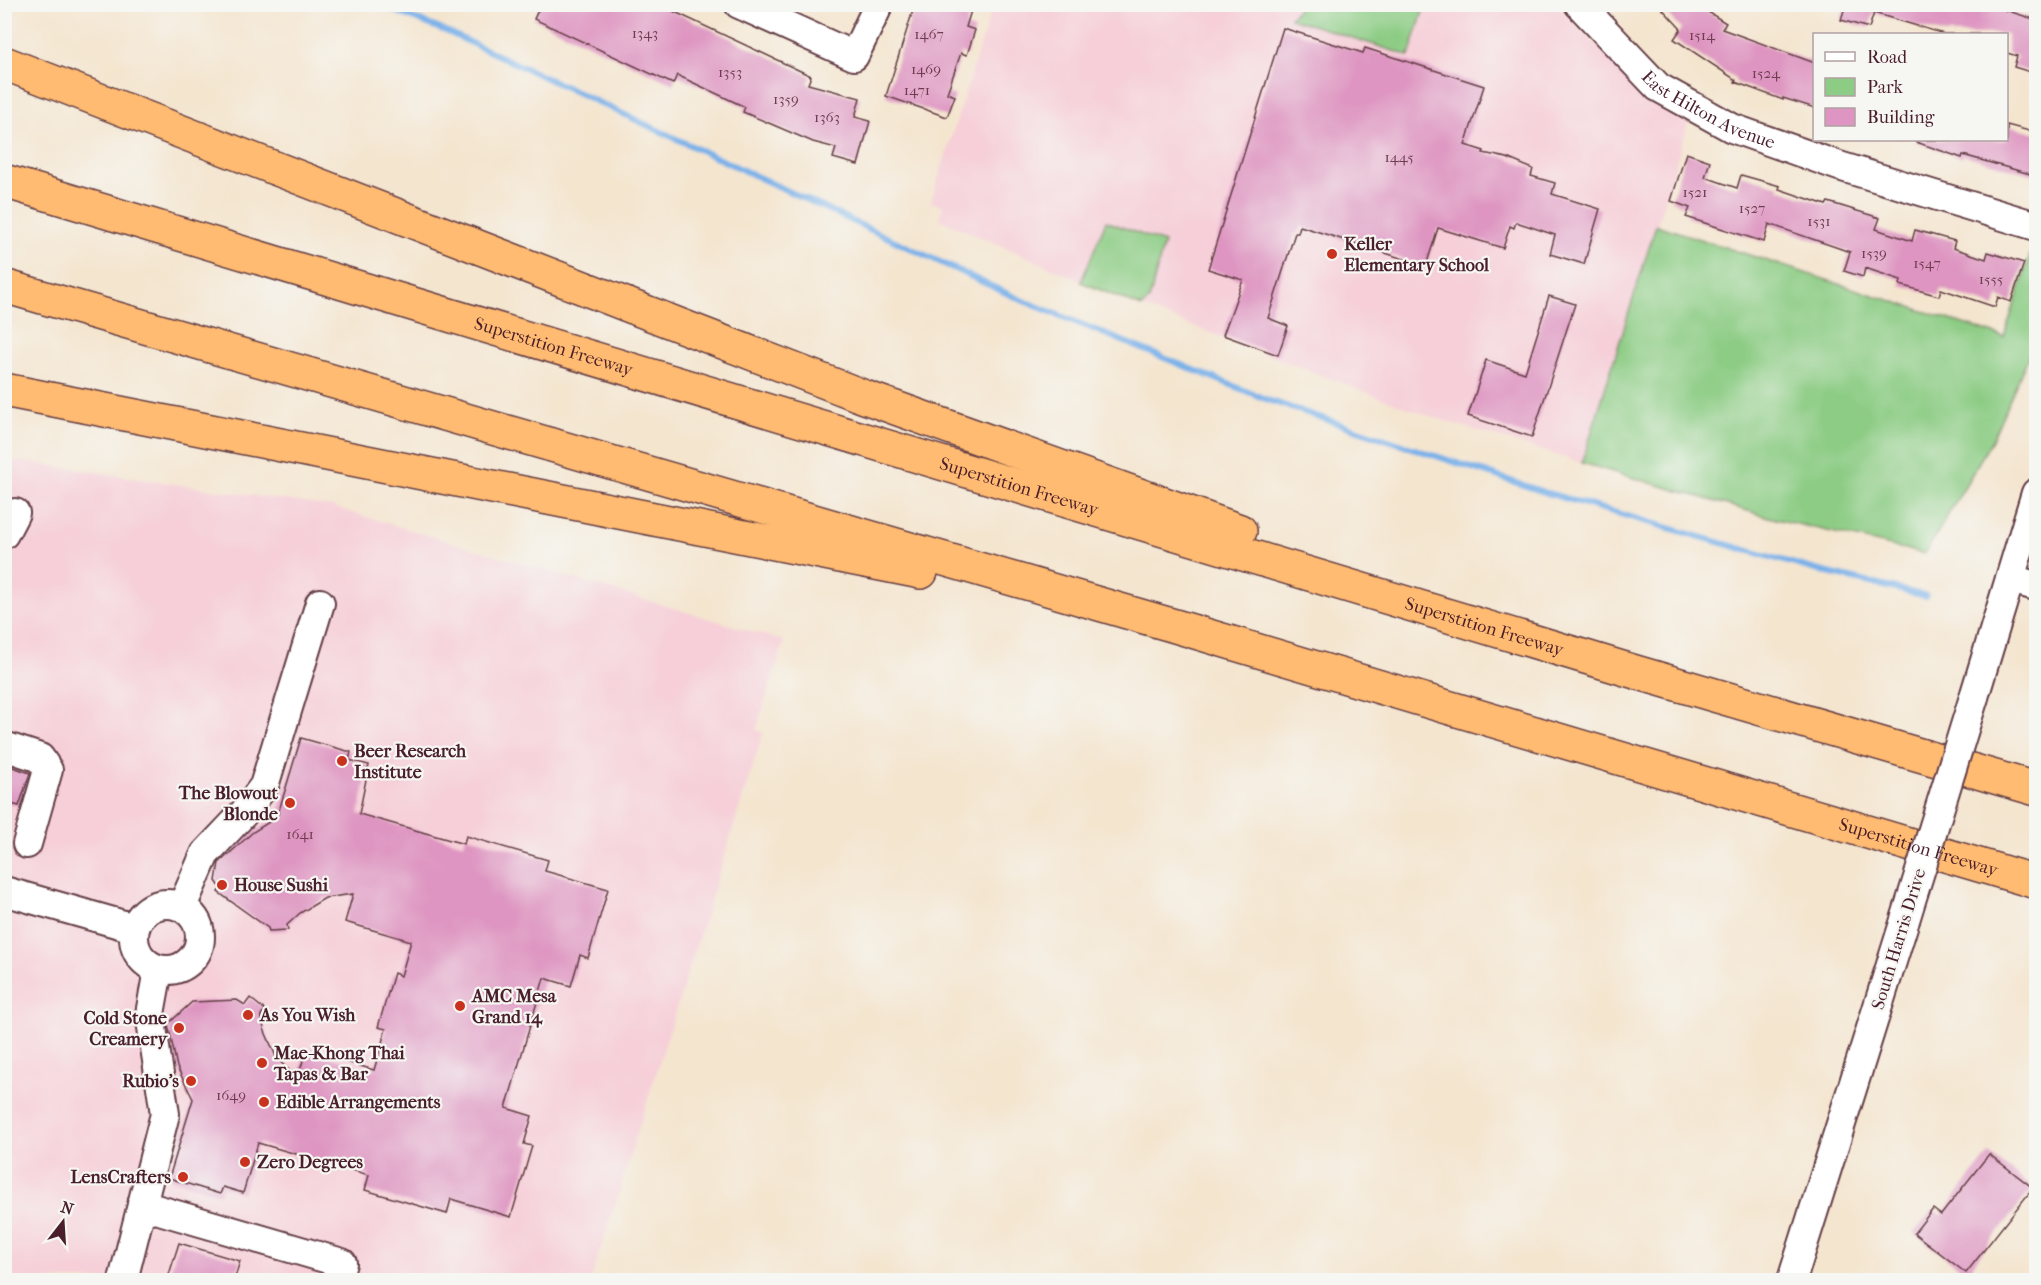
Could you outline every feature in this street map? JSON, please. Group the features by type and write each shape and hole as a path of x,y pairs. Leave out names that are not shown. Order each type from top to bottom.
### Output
{"highway":[{"path":"4,63 862,396 1632,671"},
{"name":"Superstition Freeway","path":"4,181 1632,671 2037,789"},
{"name":"Superstition Freeway","path":"4,286 1151,619 2037,882"},
{"path":"4,390 1151,619"}],"street":[{"path":"739,4 854,56 879,4"},
{"name":"East Hilton Avenue","path":"1579,4 1658,87 1732,128 1839,166 2037,226"},
{"name":"South Harris Drive","path":"1792,1281 1974,696 2023,583 2037,493"},
{"path":"182,907 205,854 243,814 264,786 320,603"},
{"path":"4,746 40,758 48,770 27,844"},
{"path":"4,891 134,928"},
{"path":"173,904 182,907 197,922 200,944 189,962 170,971 158,970 141,958 133,939 134,928 145,912 153,906 173,904"},
{"path":"123,1281 165,1114 150,1014 158,970"},
{"path":"142,1205 342,1263 337,1281"}],"shaded area":[{"name":"Keller Elementary School","path":"993,5 1557,5 1642,92 1689,121 1582,463 1429,416 1142,307 939,219 943,206 931,202"},
{"path":"5,459 333,507 784,641 756,730 763,733 591,1280 5,1280"}],"green space":[{"path":"1301,5 1425,5 1409,56 1290,18"},
{"path":"1106,221 1164,243 1149,300 1142,307 1081,282"},
{"path":"1656,225 2004,337 2033,246 2036,247 2036,339 1992,440 1925,554 1772,518 1582,463"}],"building":[{"path":"541,4 658,4 811,76 808,84 860,98 855,117 870,121 858,165 833,158 836,148 813,142 743,112 745,107 677,75 673,84 534,19"},
{"path":"915,4 973,4 966,27 975,30 967,55 961,53 947,93 955,96 947,117 886,96"},
{"path":"1658,4 1697,5 1726,23 1722,29 1813,62 1813,107 1783,98 1783,100 1735,82 1736,80 1674,39 1681,29"},
{"path":"1846,4 1986,4 2037,20 2037,74 2014,67 2017,56 2008,53 2008,33 1941,33 1874,13 1869,28 1841,20"},
{"path":"1283,28 1363,53 1365,48 1484,86 1465,145 1533,169 1531,176 1555,183 1552,194 1600,209 1584,264 1550,254 1555,235 1516,222 1514,228 1510,226 1503,248 1438,228 1426,266 1300,226 1298,233 1295,233 1268,318 1288,326 1278,355 1223,335 1243,280 1208,269"},
{"path":"2008,125 2037,133 2037,176 1963,155 1962,158 1916,142 2008,141"},
{"path":"1686,153 1710,161 1705,177 1737,188 1741,175 1780,186 1779,189 1826,205 1828,202 1880,218 1876,229 1912,241 1915,230 1955,241 1953,248 1986,259 1988,252 2024,263 2011,302 1998,297 1995,307 1941,289 1939,296 1900,285 1901,280 1865,268 1863,277 1844,271 1850,252 1769,224 1764,242 1686,217 1690,208 1671,201"},
{"path":"1549,296 1575,304 1532,437 1468,416 1486,360 1525,373"},
{"name":"AMC Mesa Grand 14","path":"301,738 351,752 349,760 369,765 359,814 464,844 466,836 548,860 545,871 608,889 588,958 580,955 571,986 544,978 506,1108 532,1116 524,1144 532,1146 511,1217 451,1199 447,1214 365,1190 369,1175 258,1143 243,1193 223,1187 220,1194 169,1178 193,1099 177,1067 168,1024 192,1002 237,1000 245,1005 250,998 265,1010 261,1015 264,1029 277,1059 298,1078 306,1050 374,1070 386,1029 378,1027 394,973 401,976 411,941 345,922 353,894 325,898 300,913 287,925 288,930 269,931 218,892 221,888 216,881 219,863 253,832 277,817"},
{"path":"4,764 30,773 19,806 4,802"},
{"path":"1989,1154 2033,1188 1966,1273 1914,1233 1933,1209 1941,1215"},
{"path":"179,1243 240,1261 234,1281 167,1281"}],"waterway":[{"path":"377,4 448,32 1019,299 1268,400 1547,493 1816,570 1926,596"}],"place":[{"name":"Keller Elementary School","path":"1332,254"},
{"name":"Beer Research Institute","path":"342,761"},
{"name":"The Blowout Blonde","path":"290,803"},
{"name":"House Sushi","path":"222,885"},
{"name":"AMC Mesa Grand 14","path":"460,1006"},
{"name":"As You Wish","path":"248,1015"},
{"name":"Cold Stone Creamery","path":"179,1028"},
{"name":"Mae-Khong Thai Tapas & Bar","path":"262,1063"},
{"name":"Rubio's","path":"191,1081"},
{"name":"Edible Arrangements","path":"264,1102"},
{"name":"Zero Degrees","path":"245,1162"},
{"name":"LensCrafters","path":"183,1177"}]}
